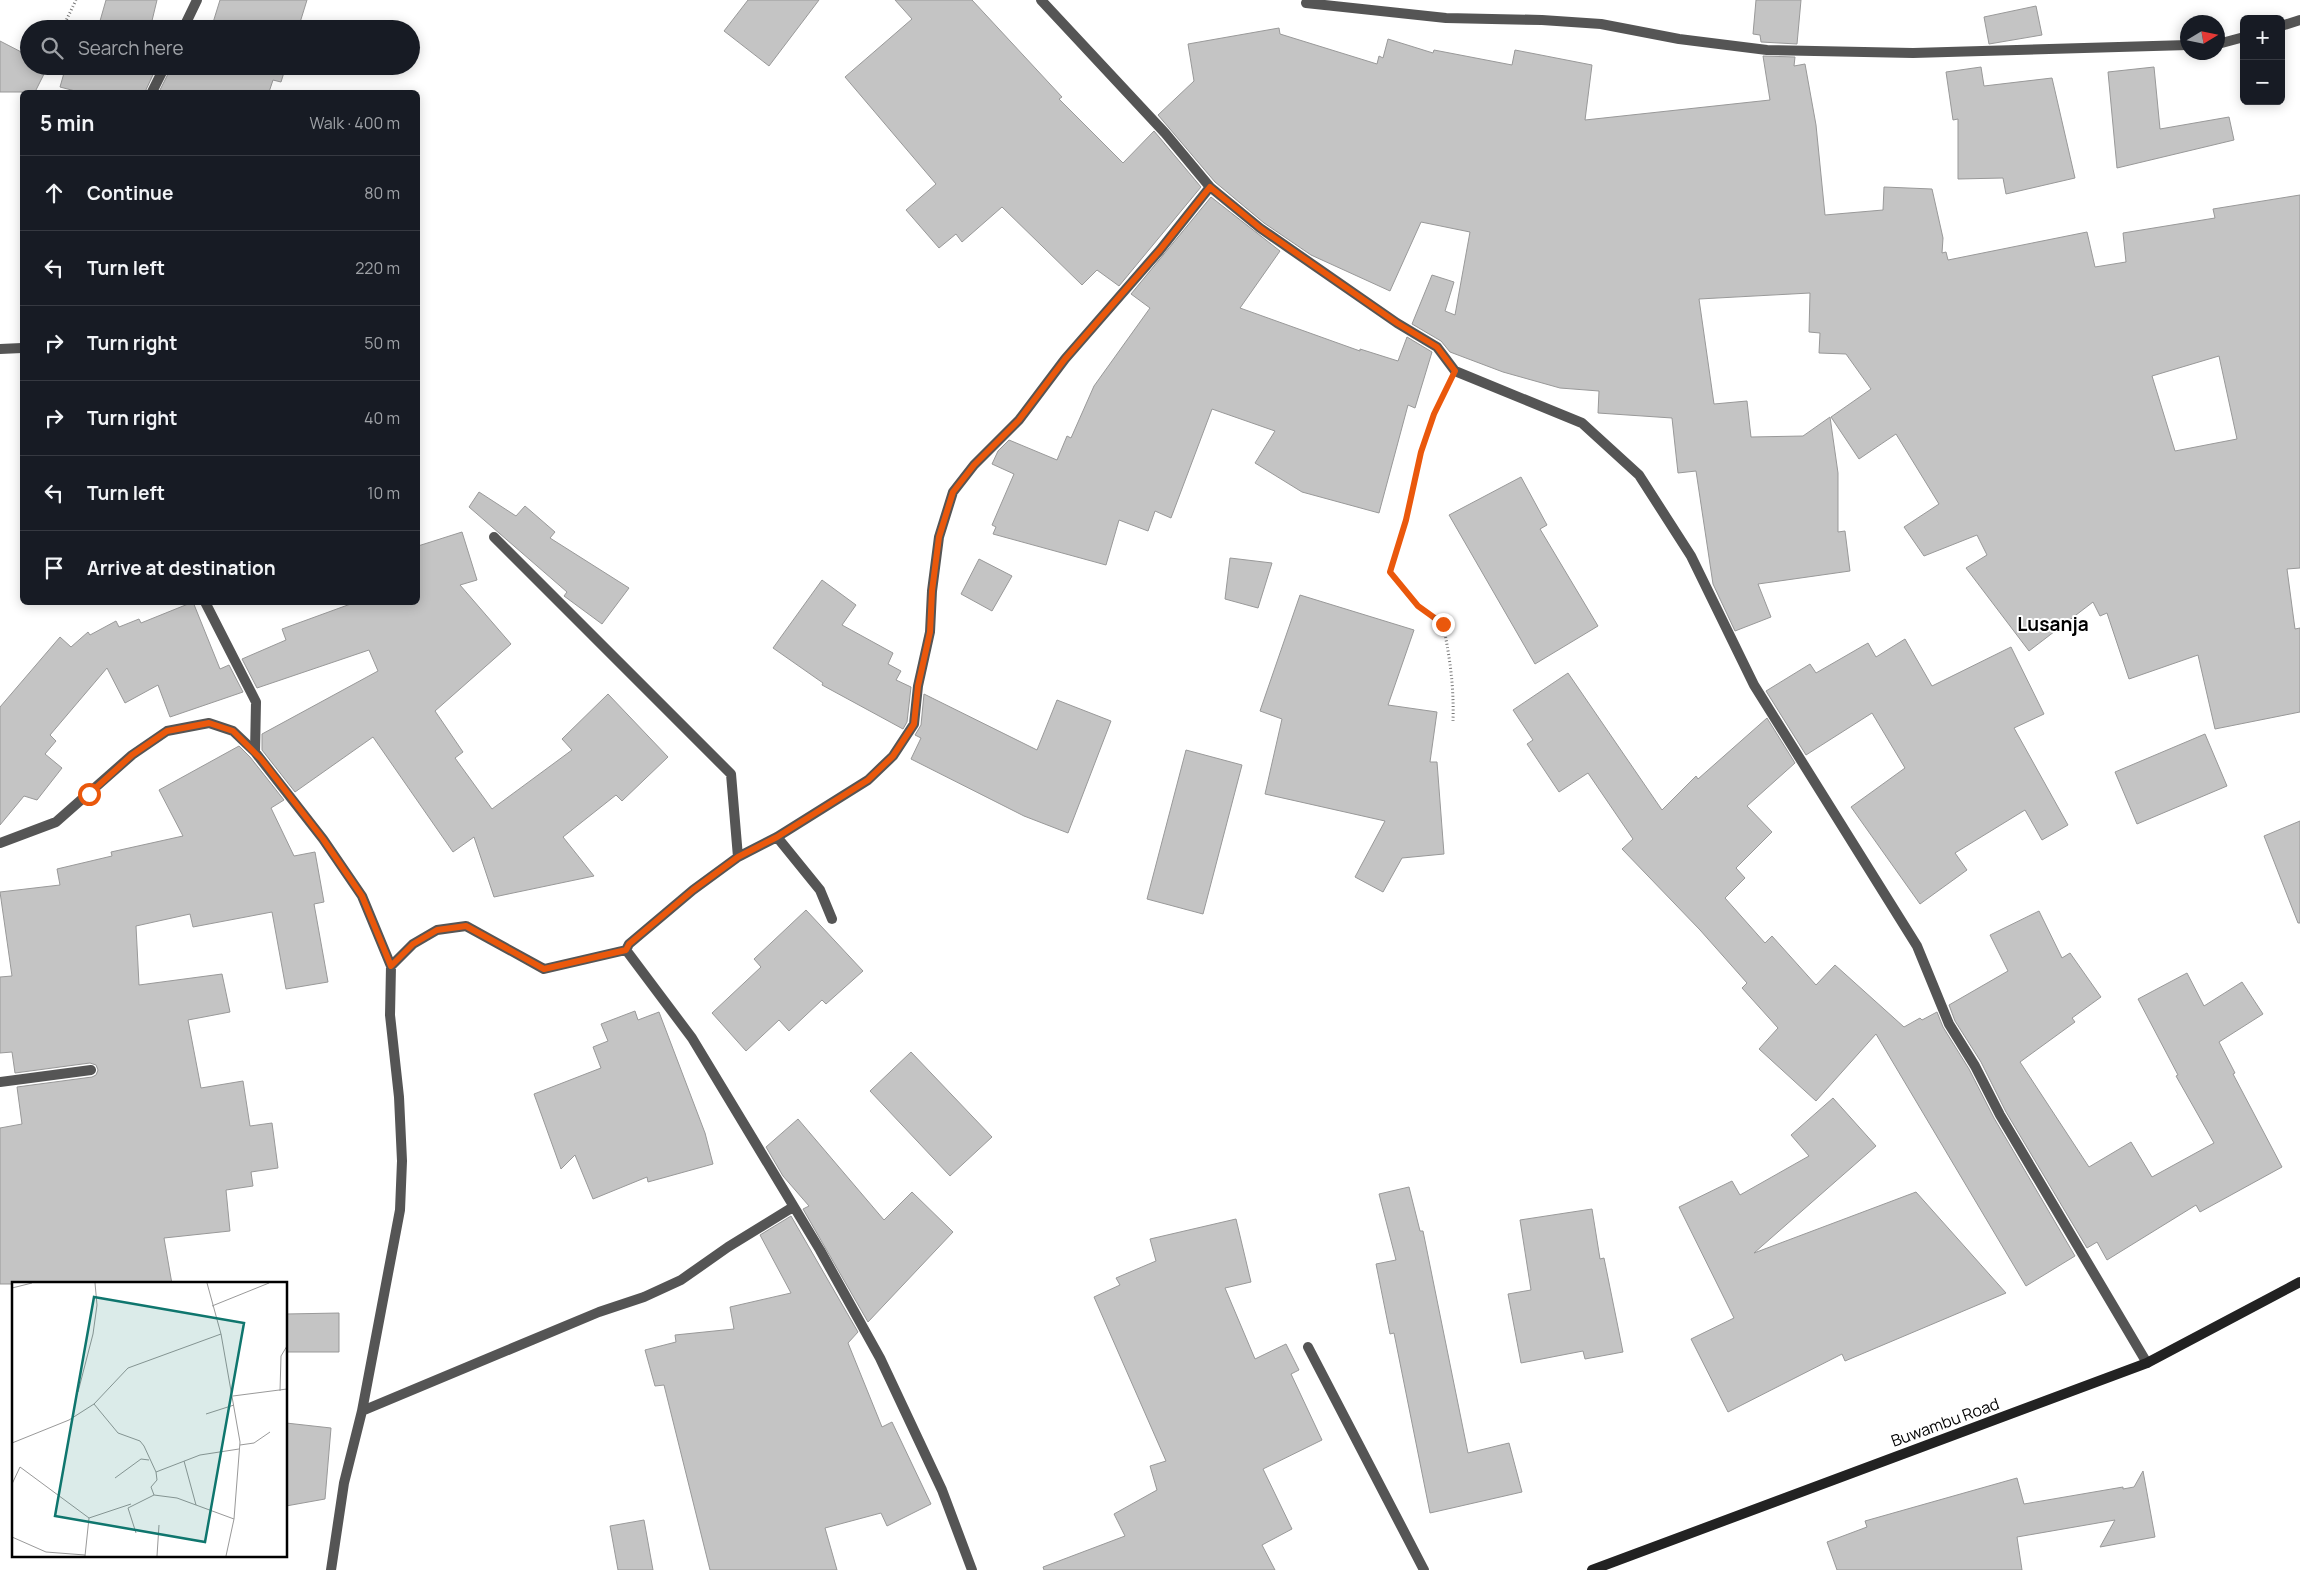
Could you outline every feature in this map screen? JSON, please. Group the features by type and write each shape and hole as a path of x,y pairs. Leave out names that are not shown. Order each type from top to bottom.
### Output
{"street":[{"path":"188,20 198,0"},
{"path":"1041,0 1165,132 1210,187 1260,228 1397,323 1437,347 1455,371 1582,423 1639,475 1691,556 1754,685 1917,946 1949,1024 1975,1066 2000,1115 2147,1363"},
{"path":"1306,3 1446,18 1542,20 1601,24 1679,39 1767,50 1913,53 2180,45"},
{"path":"2285,25 2300,20"},
{"path":"2225,42 2240,38"},
{"path":"153,90 160,75"},
{"path":"626,950 629,944 693,890 738,857 777,837 868,780 893,756 914,724 918,686 930,632 932,591 939,537 953,492 974,465 1019,420 1065,359 1160,250 1210,187"},
{"path":"0,349 20,348"},
{"path":"494,538 731,774 738,857"},
{"path":"207,605 256,702 255,752"},
{"path":"0,843 56,822 132,755 167,731 209,723 233,731 255,752 323,839 362,896 391,966 390,1015 399,1097 402,1161 400,1210 362,1411 344,1483 330,1570"},
{"path":"777,837 820,890 832,919"},
{"path":"391,966 413,944 437,930 466,926 544,969 626,950"},
{"path":"626,950 692,1038 820,1250 880,1358 942,1490 972,1570"},
{"path":"0,1082 91,1070"},
{"path":"362,1411 599,1312 644,1297 681,1280 728,1247 793,1208"},
{"name":"Buwambu Road","path":"1592,1570 2147,1363 2300,1282"},
{"path":"1308,1347 1424,1570"}],"path":[{"path":"66,20 76,0"},
{"path":"1453,721 1454,689 1452,663 1443,624 1418,606 1390,572 1406,520 1421,452 1434,414 1455,371"}],"building":[{"path":"106,0 157,0 152,20 100,20"},
{"path":"220,0 307,0 301,20 214,20"},
{"path":"748,0 819,0 769,66 724,31"},
{"path":"895,0 972,0 1062,97 1059,99 1123,163 1154,131 1201,187 1119,286 1097,270 1082,285 1002,207 962,242 956,234 939,248 906,210 936,184 845,77 912,19"},
{"path":"1756,0 1801,0 1797,44 1761,42 1760,35 1753,34"},
{"path":"2036,6 2042,35 1989,44 1984,17"},
{"path":"1279,28 1280,34 1377,64 1379,56 1383,58 1388,39 1433,53 1434,50 1512,65 1515,50 1592,65 1585,120 1770,100 1763,56 1795,57 1794,66 1805,64 1816,125 1825,215 1883,210 1884,187 1932,189 1943,238 1942,253 1946,252 1948,260 2087,232 2095,267 2126,262 2123,233 2215,218 2213,209 2300,195 2300,568 2287,569 2295,629 2300,628 2300,712 2215,729 2198,655 2129,679 2107,613 2100,616 2093,602 2029,651 1966,568 1987,555 1977,535 1924,556 1904,527 1939,504 1896,434 1859,459 1831,417 1871,389 1846,354 1819,353 1820,333 1809,332 1810,293 1699,299 1714,404 1747,401 1751,437 1803,436 1830,417 1838,473 1838,532 1845,531 1850,571 1758,584 1771,617 1735,631 1713,584 1696,471 1678,473 1672,418 1598,413 1599,391 1560,388 1503,372 1450,352 1441,341 1412,324 1432,275 1454,282 1445,311 1455,315 1470,232 1421,222 1390,291 1311,255 1264,223 1215,182 1158,115 1194,81 1188,44","holes":["2219,356 2237,439 2175,451 2152,376"]},
{"path":"0,41 20,51 20,75 44,75 36,90 0,92"},
{"path":"1981,67 1984,86 2052,78 2075,178 2006,194 2003,178 1958,179 1958,119 1953,120 1946,72"},
{"path":"2154,67 2160,129 2229,117 2234,140 2117,168 2108,72"},
{"path":"63,75 153,75 146,90 71,90 60,87"},
{"path":"168,75 283,75 281,82 273,80 270,90 160,90"},
{"path":"1211,197 1280,251 1240,308 1360,351 1360,349 1398,361 1407,337 1432,352 1415,408 1408,405 1379,513 1302,492 1255,463 1275,431 1212,409 1171,518 1155,511 1148,531 1119,520 1106,565 993,534 996,527 992,525 1014,474 992,464 998,451 1009,440 1057,460 1067,436 1071,438 1094,386 1150,308 1131,294"},
{"path":"1521,477 1547,525 1540,529 1598,626 1535,664 1449,515"},
{"path":"479,492 516,516 525,506 555,532 550,538 629,588 602,624 564,596 567,592 469,507"},
{"path":"462,532 477,580 460,585 511,644 435,711 463,752 455,758 492,809 572,750 562,739 608,694 668,757 622,801 616,795 563,837 594,876 494,897 474,837 453,852 373,737 295,792 262,750 262,734 378,671 369,650 257,688 242,659 286,640 282,629 348,605 420,605 420,545"},
{"path":"1230,558 1272,563 1258,608 1225,599"},
{"path":"979,559 1012,576 992,611 961,594"},
{"path":"822,580 856,605 842,625 893,653 888,664 901,671 896,680 911,687 907,722 903,729 822,685 823,683 773,648"},
{"path":"1300,595 1414,630 1388,705 1437,712 1430,762 1437,762 1444,854 1402,858 1383,892 1355,877 1385,821 1265,794 1282,719 1260,711"},
{"path":"186,605 194,605 220,669 229,665 243,692 170,717 158,685 125,703 107,668 50,735 56,741 45,754 62,768 37,800 24,796 0,825 0,707 60,637 71,647 88,632 90,635 116,621 119,627 139,619 141,623"},
{"path":"1905,639 1932,686 2011,647 2044,714 2014,728 2068,825 2042,840 2025,810 1955,853 1967,870 1920,904 1851,807 1905,768 1872,713 1806,755 1766,691 1810,664 1816,673 1868,643 1876,657"},
{"path":"1568,673 1662,810 1696,776 1698,779 1767,718 1795,763 1747,806 1772,832 1736,868 1745,878 1725,898 1765,943 1772,936 1816,985 1835,965 1904,1027 1920,1018 1922,1020 1937,1012 1943,1027 1969,1069 1994,1118 2075,1256 2026,1286 1876,1034 1816,1101 1759,1049 1778,1028 1742,988 1747,983 1700,930 1622,849 1633,839 1588,773 1559,792 1527,744 1533,740 1513,710"},
{"path":"924,694 1037,750 1057,700 1111,721 1068,833 1024,816 911,759 921,738 915,735 921,725"},
{"path":"2205,734 2227,786 2137,824 2115,772"},
{"path":"239,746 284,800 271,808 294,856 315,852 324,902 314,904 328,982 286,989 272,912 193,927 190,914 136,926 139,985 222,974 230,1012 188,1020 201,1088 243,1081 250,1126 272,1123 278,1168 251,1172 253,1186 226,1190 230,1231 164,1238 172,1282 12,1282 12,1284 0,1284 0,1128 22,1124 17,1087 92,1077 96,1075 98,1070 96,1065 90,1063 15,1073 12,1052 0,1053 0,977 12,976 0,892 60,885 57,869 112,856 111,852 183,836 159,790"},
{"path":"1186,750 1242,765 1203,914 1147,899"},
{"path":"2300,821 2300,923 2298,923 2264,836"},
{"path":"806,910 863,971 826,1004 822,1000 789,1031 779,1020 746,1051 712,1013 761,967 754,959"},
{"path":"2039,911 2062,958 2070,953 2101,997 2072,1018 2075,1022 2020,1062 2089,1167 2131,1142 2152,1177 2214,1143 2176,1076 2178,1075 2138,999 2187,973 2204,1006 2242,982 2263,1014 2219,1042 2235,1073 2233,1074 2282,1167 2200,1212 2196,1205 2107,1260 2097,1242 2087,1248 2006,1112 1981,1062 1955,1021 1949,1005 2008,971 1990,935"},
{"path":"635,1011 638,1020 659,1012 705,1133 713,1164 648,1182 647,1177 593,1199 575,1155 561,1169 534,1094 601,1068 593,1047 608,1041 601,1024"},
{"path":"911,1052 992,1137 950,1176 870,1091"},
{"path":"1833,1098 1876,1146 1754,1253 1916,1192 2006,1293 1845,1361 1842,1354 1728,1412 1691,1339 1734,1318 1679,1207 1732,1181 1740,1195 1809,1156 1791,1135"},
{"path":"798,1119 884,1220 912,1192 953,1232 868,1322 803,1209 809,1206 783,1176 766,1147"},
{"path":"1409,1187 1420,1231 1423,1231 1468,1453 1509,1443 1522,1492 1430,1513 1394,1333 1390,1334 1376,1264 1396,1260 1379,1194"},
{"path":"1592,1209 1600,1259 1604,1258 1623,1352 1585,1359 1583,1351 1521,1363 1508,1294 1531,1290 1520,1220"},
{"path":"791,1216 858,1332 848,1343 882,1427 892,1422 931,1504 887,1526 881,1513 825,1528 837,1570 710,1570 664,1385 655,1386 645,1350 676,1342 675,1335 734,1329 730,1307 791,1293 760,1235"},
{"path":"1236,1219 1251,1282 1225,1288 1255,1359 1286,1344 1299,1370 1291,1374 1322,1440 1263,1469 1292,1529 1262,1545 1275,1570 1044,1570 1043,1567 1125,1536 1114,1514 1157,1490 1150,1466 1166,1461 1094,1297 1120,1285 1116,1278 1156,1261 1150,1239"},
{"path":"339,1313 339,1352 288,1352 288,1314"},
{"path":"288,1423 331,1428 325,1499 288,1506"},
{"path":"2143,1471 2155,1537 2100,1547 2115,1520 2017,1537 2022,1570 1837,1570 1827,1542 1867,1527 1865,1521 2017,1478 2024,1504 2123,1487 2123,1489 2134,1487"},
{"path":"644,1520 653,1570 618,1570 610,1526"}],"district":[{"name":"Lusanja","path":"2053,624"}],"route":[{"path":"89,794 132,755 167,731 209,723 233,731 255,752 323,839 362,896 391,966 413,944 437,930 466,926 544,969 626,950 629,944 693,890 738,857 777,837 868,780 893,756 914,724 918,686 930,632 932,591 939,537 953,492 974,465 1019,420 1065,359 1160,250 1210,187 1260,228 1397,323 1437,347 1455,371 1434,414 1421,452 1406,520 1390,572 1418,606 1443,624"}]}
